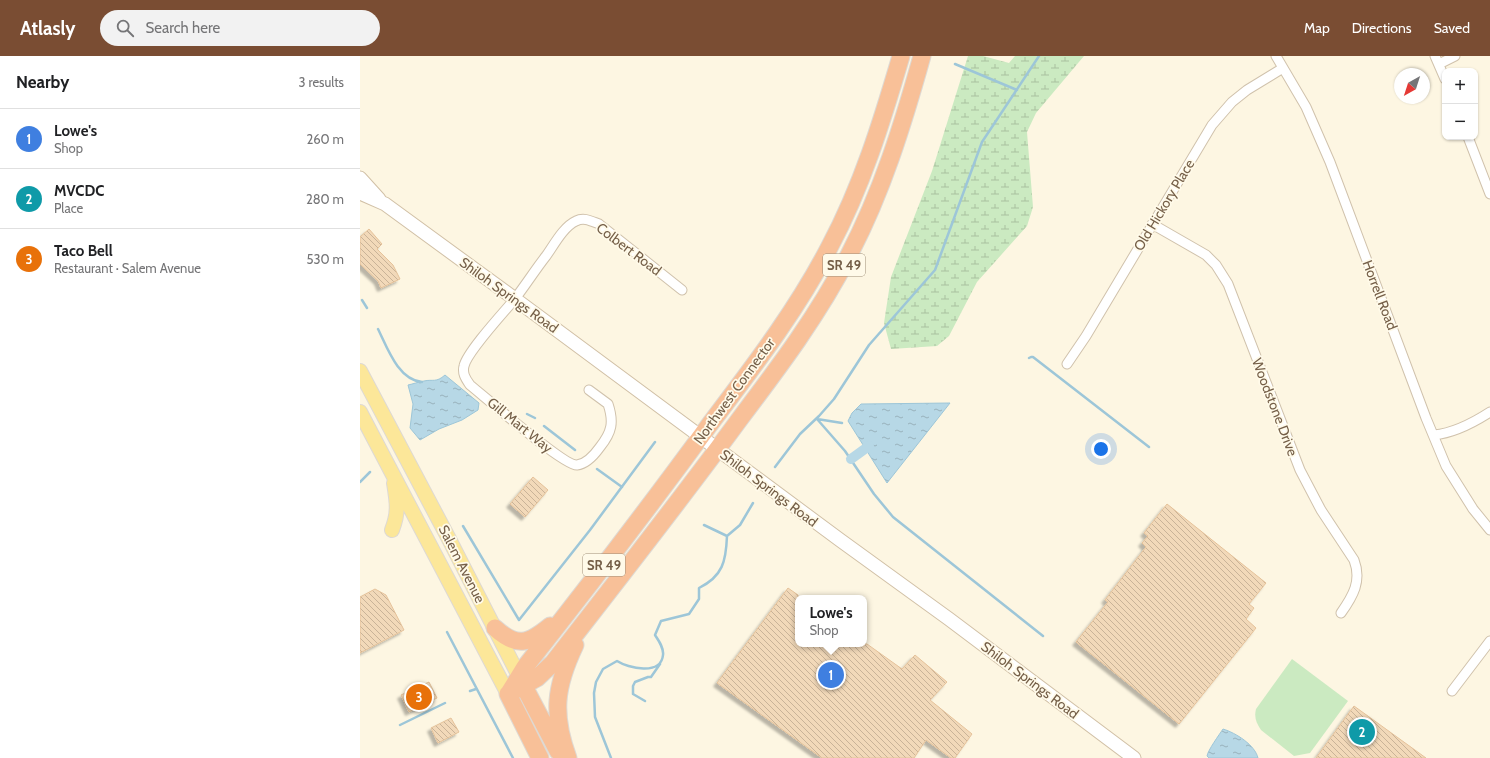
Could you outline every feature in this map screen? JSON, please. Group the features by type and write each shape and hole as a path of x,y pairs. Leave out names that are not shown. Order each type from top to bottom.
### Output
{"highway":[{"name":"Northwest Connector","path":"522,681 567,612 701,437 780,329 813,278 844,218 868,162 901,56"},
{"name":"Northwest Connector","path":"587,619 718,449 797,340 831,288 863,227 887,170 907,110 922,56"},
{"path":"495,628 505,637 521,643 540,635 567,612"},
{"path":"508,694 522,681 537,678 553,663 587,619"},
{"name":"SR 49","path":"568,758 558,723 557,706 562,678 571,653 587,619"},
{"name":"Salem Avenue","path":"522,681 561,758"},
{"name":"Salem Avenue","path":"508,694 540,758"}],"main road":[{"name":"Salem Avenue","path":"360,371 522,681"},
{"name":"Salem Avenue","path":"360,412 508,694"},
{"path":"392,530 398,508 393,475"}],"street":[{"name":"Horrell Road","path":"1276,56 1306,107 1330,162 1426,418 1446,466 1462,493 1490,530"},
{"path":"1442,72 1437,60 1455,56"},
{"name":"Old Hickory Place","path":"1068,364 1212,125 1232,102 1247,90 1283,68"},
{"path":"1469,140 1490,194"},
{"name":"Shiloh Springs Road","path":"360,178 385,204 949,619 1134,758"},
{"name":"Shiloh Springs Road","path":"360,193 385,204"},
{"name":"Colbert Road","path":"515,299 564,232 574,222 584,219 599,224 682,290"},
{"name":"Woodstone Drive","path":"1152,224 1206,255 1216,265 1228,284 1300,470 1321,510 1354,560 1357,567 1358,581 1356,589 1340,613"},
{"name":"Gill Mart Way","path":"515,299 471,352 464,366 464,377 470,385 553,452 571,464 576,465 588,460 597,451 606,440 612,425 608,404 589,390"},
{"path":"1434,436 1454,431 1490,412"},
{"path":"1452,690 1490,641"}],"green space":[{"path":"968,56 983,56 1009,63 1015,56 1084,56 1036,113 1027,132 1033,207 1027,226 977,282 949,336 937,346 891,349 884,323 891,277 932,171"},
{"path":"1292,659 1348,701 1310,753 1294,756 1261,730 1255,717 1256,709"}],"water":[{"path":"445,375 479,403 478,410 462,420 439,429 420,440 410,428 413,404 408,385 424,381 437,380"},
{"path":"950,403 887,483 848,421 852,413 861,404"},
{"path":"1223,729 1234,733 1249,744 1258,758 1209,758 1207,756 1209,750"}],"building":[{"path":"369,229 382,244 377,249 393,265 400,279 381,288 378,281 360,264 360,237"},
{"path":"533,477 548,490 525,517 510,504"},
{"path":"1167,504 1266,583 1249,604 1254,608 1246,619 1256,628 1179,724 1076,642 1108,602 1105,600 1146,547 1142,543 1148,536 1144,533"},
{"path":"788,588 798,595 795,595 795,647 867,647 867,644 902,669 915,655 947,682 930,700 972,734 955,758 951,758 926,740 914,758 822,758 717,683"},
{"path":"375,589 386,595 404,630 360,653 360,597"},
{"path":"429,682 437,698 409,712 401,695"},
{"path":"1354,706 1426,758 1316,758"},
{"path":"451,718 459,732 438,743 431,728"}],"waterway":[{"path":"775,467 800,434 834,399 869,345 935,270 982,142 1039,56"},
{"path":"955,64 1017,90"},
{"path":"362,300 367,308"},
{"path":"378,329 394,362 406,375 414,380 422,382"},
{"path":"1029,358 1033,357 1149,447"},
{"path":"527,414 535,418"},
{"path":"817,419 845,451 874,494 893,517 1043,636"},
{"path":"817,419 842,423"},
{"path":"544,426 575,450"},
{"path":"463,526 519,620 590,530 655,442"},
{"path":"851,459 869,446"},
{"path":"597,469 622,487"},
{"path":"360,482 370,472"},
{"path":"611,758 595,717 594,693 596,682 603,669 617,661 636,668 650,668 657,666 661,662 663,650 655,635 661,621 689,614 699,599 699,588 713,578 722,567 726,553 727,536 740,525 753,503"},
{"path":"704,525 727,536"},
{"path":"447,632 513,758"},
{"path":"645,701 633,694 633,686 635,682 651,677 660,664"},
{"path":"470,691 476,689"},
{"path":"400,725 445,703"}],"place":[{"name":"Lowe's","path":"831,675"},
{"name":"Taco Bell","path":"419,697"},
{"name":"MVCDC","path":"1362,732"}]}
